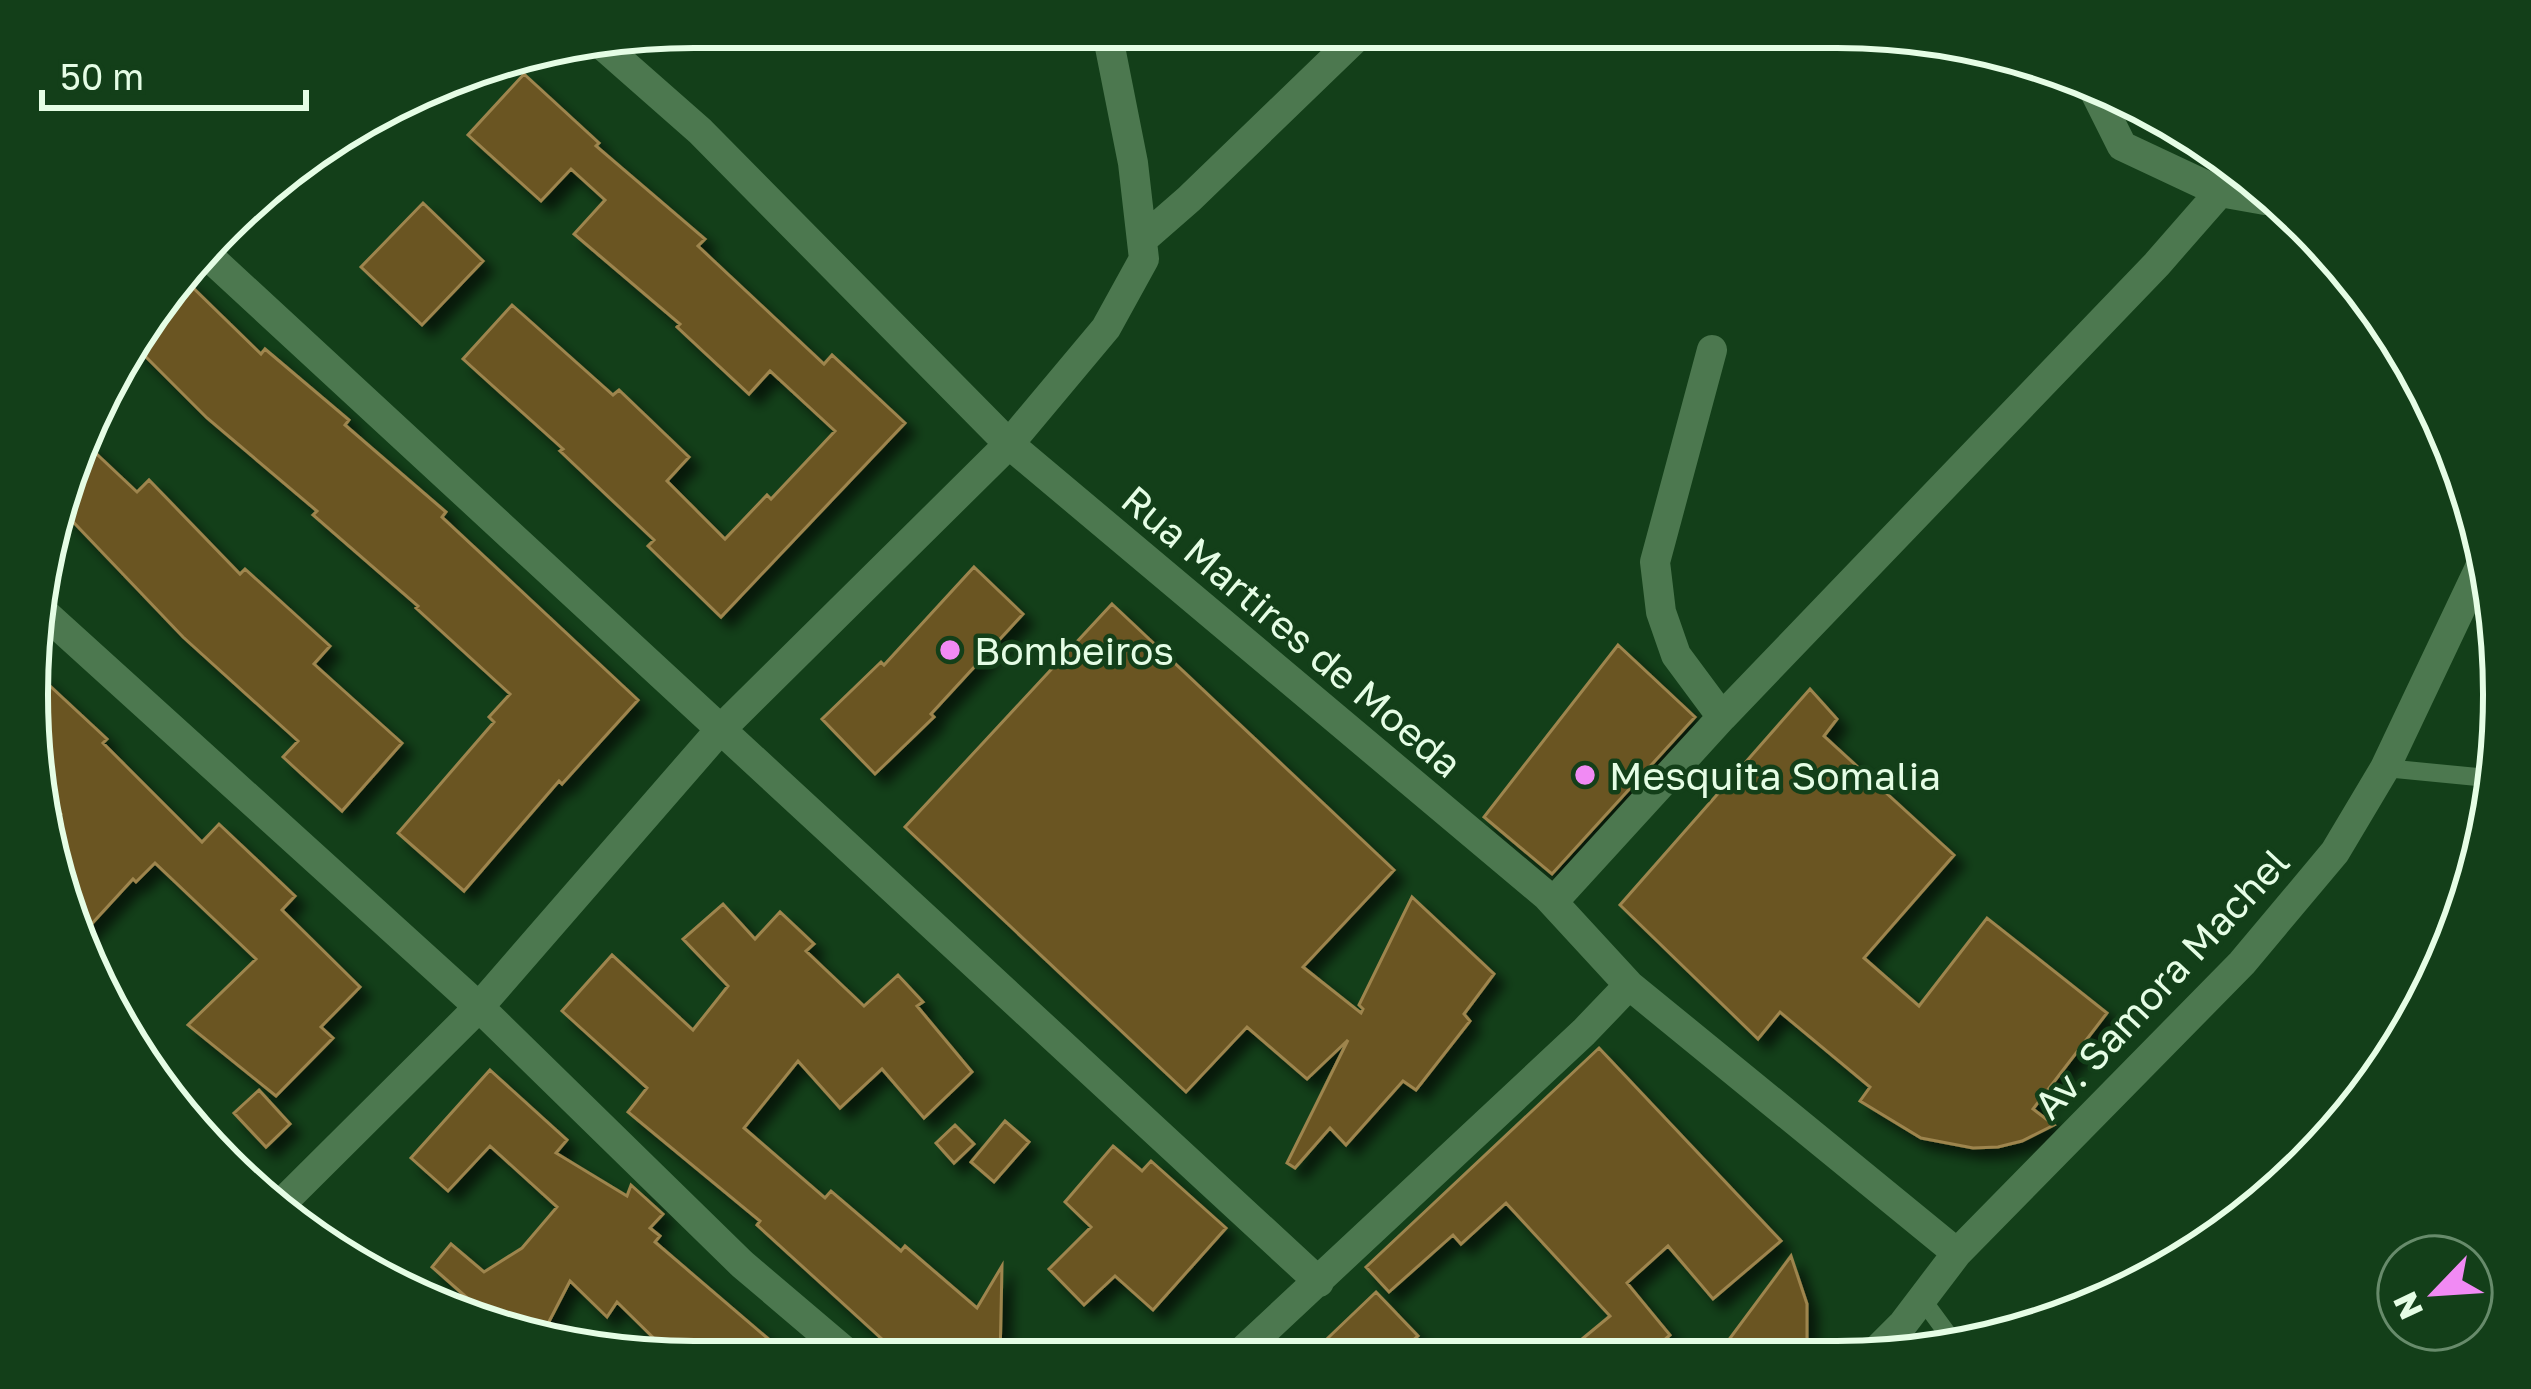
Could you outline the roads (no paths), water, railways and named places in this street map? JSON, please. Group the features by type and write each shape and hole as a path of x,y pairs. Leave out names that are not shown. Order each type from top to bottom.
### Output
{"street":[{"path":"288,1197 478,1007 719,731 1009,443 1106,328 1144,259 1133,163 1110,48"},
{"path":"1142,240 1345,48"},
{"name":"Rua Martires de Moeda","path":"612,54 700,131 1009,443 1553,902 1629,986 1957,1253"},
{"path":"2102,105 2122,146 2220,192 2249,197"},
{"path":"1553,902 2220,192"},
{"path":"214,261 1319,1282"},
{"path":"1712,350 1655,562 1661,611 1676,655 1722,717"},
{"name":"Av. Samora Machel","path":"1886,1339 1957,1253 2242,963 2335,852 2384,768 2473,582"},
{"path":"53,621 478,1007 742,1264 833,1341"},
{"path":"1254,1341 1629,986"}],"lane":[{"path":"2384,768 2477,777"},
{"path":"1922,1299 1946,1331"}],"place":[{"name":"Bombeiros","path":"950,650"},
{"name":"Mesquita Somalia","path":"1585,775"}]}
